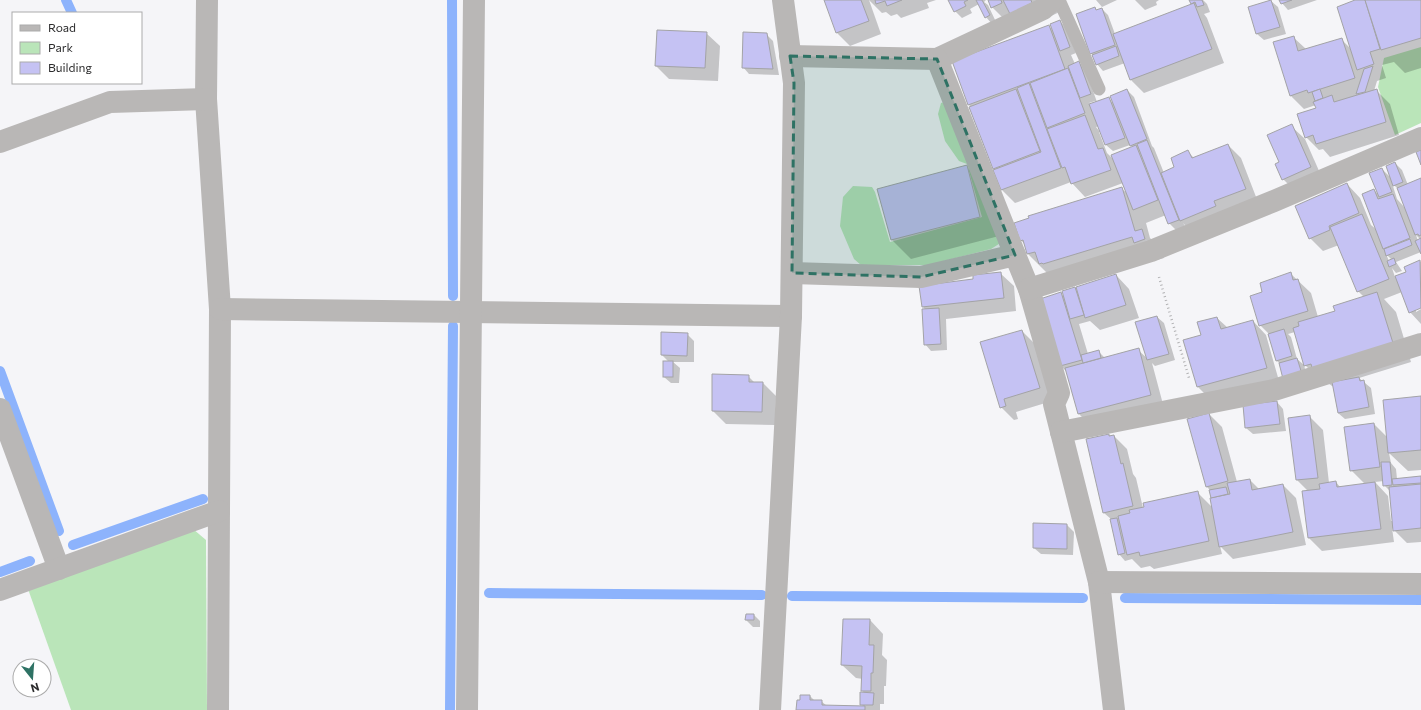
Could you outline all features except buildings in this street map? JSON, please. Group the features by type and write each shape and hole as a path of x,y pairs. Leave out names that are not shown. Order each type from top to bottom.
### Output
{"street":[{"path":"207,0 206,99 220,309 218,710"},
{"path":"467,710 474,0"},
{"path":"770,710 792,274 794,83 783,0"},
{"path":"790,56 937,59 1044,9 1053,0"},
{"path":"937,59 1029,289 1058,394 1054,404 1099,582 1114,710"},
{"path":"0,142 110,102 206,99"},
{"path":"1029,289 1151,251 1274,201 1421,138"},
{"path":"792,274 921,277 1015,255"},
{"path":"220,309 791,316"},
{"path":"1061,432 1274,390 1421,344"},
{"path":"0,409 59,569"},
{"path":"0,590 219,511"},
{"path":"1099,582 1421,584"}],"lane":[{"path":"1059,0 1099,90"}],"path":[{"path":"1151,251 1197,405"}],"highlighted area":[{"path":"790,56 937,59 1015,255 921,277 792,273 794,83"}],"green space":[{"path":"1421,47 1421,123 1395,135 1378,87 1384,58"},
{"path":"948,101 1002,242 991,249 928,265 861,265 854,259 840,226 843,197 853,186 872,187 875,192 890,242 982,217 967,164 959,161 945,141 938,114 941,103"},
{"path":"193,529 206,540 207,710 71,710 28,589"}],"waterway":[{"path":"66,0 72,12"},
{"path":"452,0 453,296"},
{"path":"450,710 453,326"},
{"path":"0,371 59,531"},
{"path":"73,545 203,499"},
{"path":"0,572 30,561"},
{"path":"489,593 762,595"},
{"path":"792,596 1083,598"},
{"path":"1125,598 1421,600"}]}
